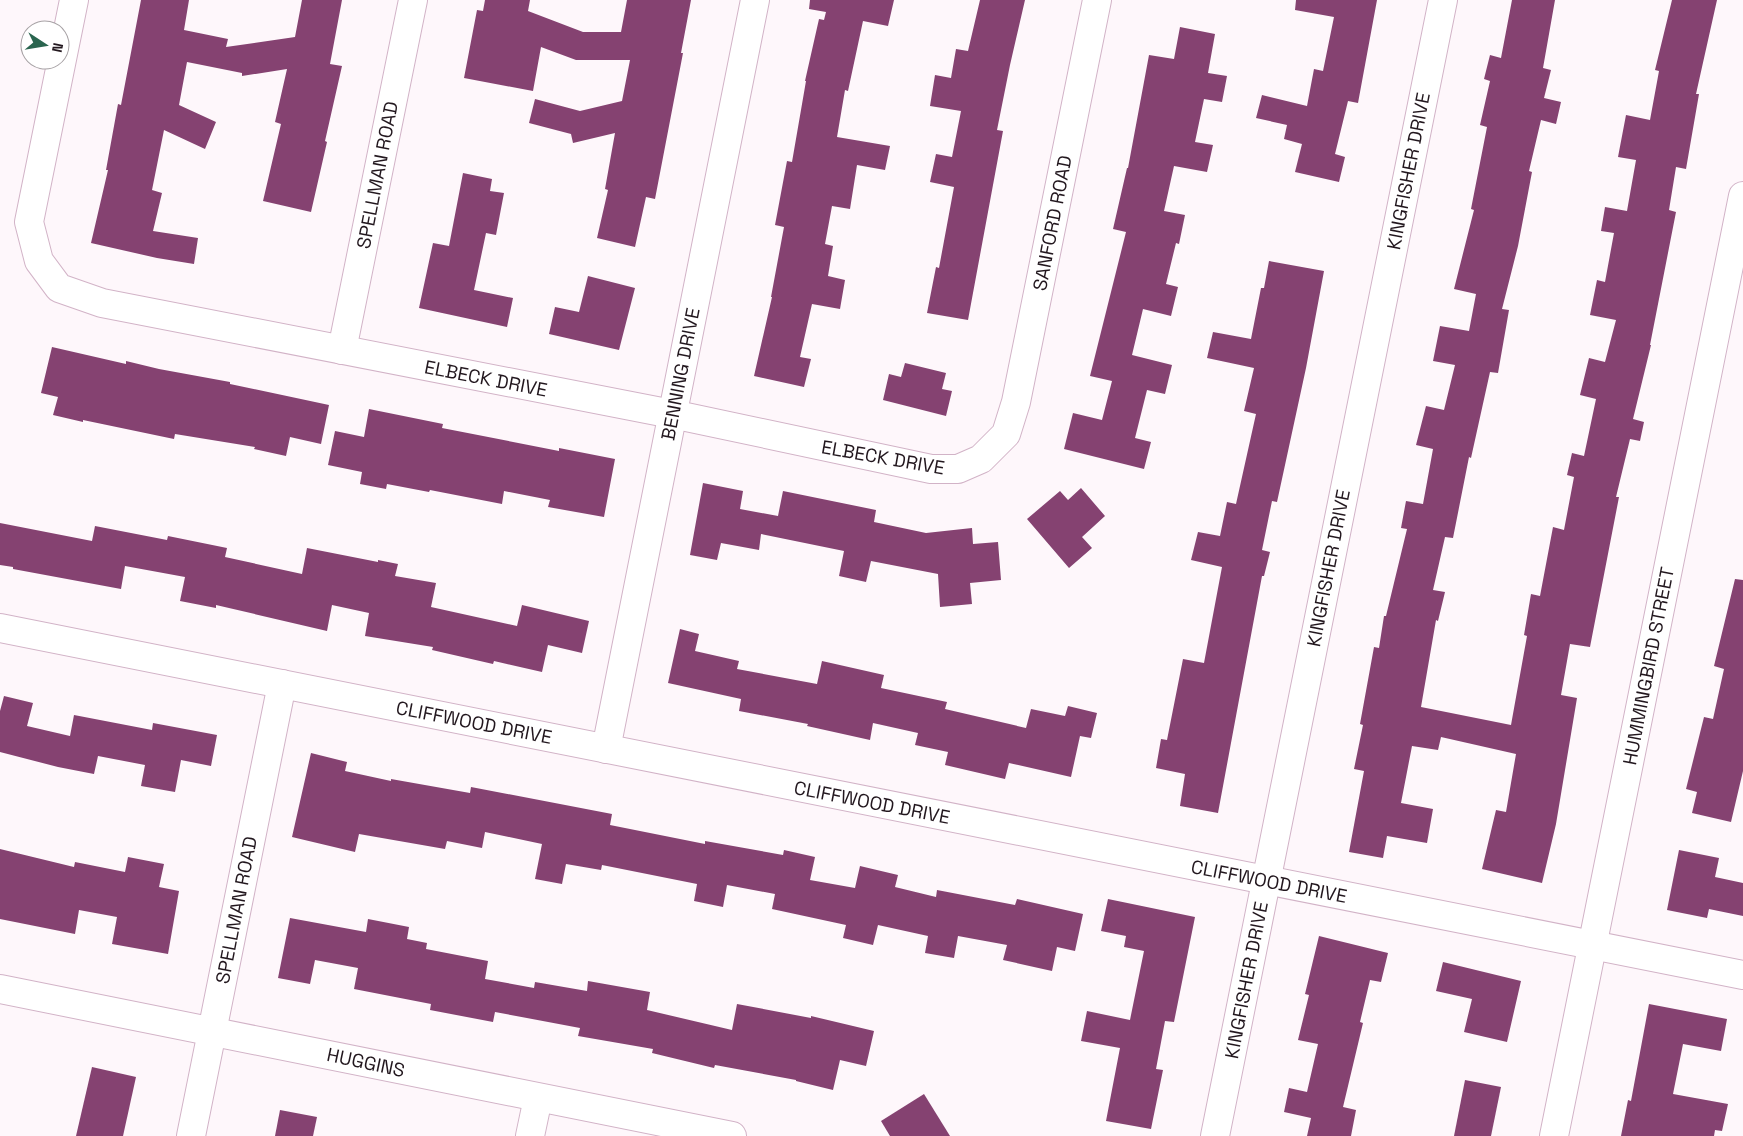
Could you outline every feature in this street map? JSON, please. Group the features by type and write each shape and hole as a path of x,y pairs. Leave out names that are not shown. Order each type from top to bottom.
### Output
{"street":[{"name":"ELBECK DRIVE","path":"74,0 29,222 39,260 59,288 102,303 672,414 931,469 958,470 981,459 998,443"},
{"name":"SPELLMAN ROAD","path":"342,350 412,0"},
{"name":"BENNING DRIVE","path":"606,748 755,0"},
{"name":"SANFORD ROAD","path":"998,443 1006,434 1016,402 1097,0"},
{"name":"KINGFISHER DRIVE","path":"1215,1136 1443,0"},
{"name":"HUMMINGBIRD STREET","path":"1554,1136 1743,196"},
{"name":"CLIFFWOOD DRIVE","path":"0,628 1743,975"},
{"name":"SPELLMAN ROAD","path":"191,1136 282,684"},
{"name":"HUGGINS","path":"0,988 732,1136"},
{"path":"530,1136 538,1098"}],"building":[{"path":"141,0 189,0 184,30 228,39 226,47 295,37 302,0 342,0 330,64 342,66 311,212 263,201 281,124 275,122 287,69 242,76 242,73 187,62 179,105 216,122 205,149 164,130 152,190 162,193 153,231 198,238 194,264 157,258 91,243 108,170 106,170 118,104 121,105"},
{"path":"485,0 530,0 528,11 583,32 621,32 627,0 691,0 681,53 683,53 655,199 646,197 635,247 597,238 608,190 605,189 615,133 573,143 571,134 529,123 535,99 580,111 622,101 630,60 576,60 541,47 533,91 464,78 477,10 483,11"},
{"path":"810,0 894,0 888,26 863,21 848,91 845,90 837,137 890,146 885,170 857,165 850,209 832,206 825,244 833,246 828,276 845,280 840,309 812,304 800,357 811,359 804,387 754,376 772,297 784,227 775,225 787,161 792,162 805,81 819,19 824,20 826,12 809,9"},
{"path":"980,0 1025,0 997,130 1003,131 968,320 927,313 936,267 939,268 954,187 930,182 936,154 952,157 961,111 930,106 935,75 951,78 956,49 968,51"},
{"path":"1296,0 1377,0 1358,103 1348,101 1335,154 1345,157 1339,182 1295,172 1302,144 1284,139 1287,125 1256,118 1262,95 1307,106 1314,69 1323,71 1334,17 1295,10"},
{"path":"1512,0 1555,0 1543,68 1551,70 1544,98 1561,102 1556,124 1541,120 1529,171 1532,172 1518,246 1502,309 1509,310 1498,373 1490,372 1471,458 1469,457 1453,538 1445,537 1433,590 1445,592 1438,621 1436,620 1421,707 1511,725 1527,636 1524,635 1531,594 1540,596 1553,527 1564,530 1574,477 1567,475 1572,453 1584,456 1596,399 1580,395 1589,358 1605,362 1616,320 1590,315 1597,280 1605,282 1614,233 1601,231 1605,207 1627,211 1636,160 1618,157 1626,115 1650,120 1659,71 1655,70 1672,0 1717,0 1696,94 1699,94 1686,169 1676,167 1669,210 1676,212 1651,345 1633,419 1644,422 1640,441 1630,439 1616,497 1619,497 1590,647 1570,644 1561,695 1577,698 1556,824 1542,883 1482,869 1496,810 1506,812 1516,754 1441,737 1438,750 1412,746 1401,803 1433,809 1427,843 1387,836 1383,858 1349,852 1364,771 1354,769 1363,725 1360,724 1374,647 1379,648 1384,616 1386,616 1407,529 1401,528 1406,501 1423,504 1433,449 1416,445 1426,406 1444,410 1455,365 1433,361 1440,326 1469,331 1476,294 1454,289 1474,210 1471,209 1487,127 1480,125 1490,81 1484,79 1490,55 1501,58"},
{"path":"1180,27 1215,34 1208,73 1227,76 1222,102 1204,99 1195,142 1213,145 1207,172 1174,166 1164,211 1185,215 1179,244 1176,243 1166,284 1178,287 1171,316 1143,309 1132,355 1172,365 1165,394 1147,390 1135,438 1151,442 1144,469 1064,449 1073,413 1102,420 1112,381 1090,376 1126,232 1113,229 1128,168 1149,55 1174,59"},
{"path":"463,173 492,179 490,191 504,193 496,235 486,233 474,290 513,298 507,327 419,308 433,243 449,246"},
{"path":"1269,261 1324,271 1306,368 1277,502 1272,501 1262,550 1270,552 1264,576 1262,576 1218,813 1180,806 1185,774 1156,768 1161,739 1167,740 1183,659 1204,663 1222,567 1191,560 1198,532 1220,536 1227,502 1236,504 1256,414 1244,411 1254,368 1207,358 1213,332 1251,339 1261,288 1264,288"},
{"path":"588,276 635,288 619,350 549,334 555,307 579,312"},
{"path":"52,347 126,364 126,361 230,382 230,384 329,405 321,444 290,437 286,456 254,449 255,447 175,434 174,439 53,415 58,397 41,393"},
{"path":"905,363 946,373 942,389 952,391 946,416 883,400 889,374 901,377"},
{"path":"369,409 443,424 442,428 559,451 559,448 615,459 604,517 548,507 550,500 504,491 502,504 430,490 429,492 387,484 386,489 360,484 362,472 328,465 335,431 364,437"},
{"path":"703,483 743,491 740,509 778,516 783,491 876,510 874,522 926,533 972,528 973,544 998,542 1001,580 970,583 972,604 940,607 938,574 871,561 866,582 839,576 844,551 761,534 759,550 721,543 717,560 690,555"},
{"path":"1081,488 1105,516 1082,537 1092,548 1069,568 1027,519 1060,491 1068,500"},
{"path":"0,523 92,541 95,526 167,540 168,536 227,548 225,557 302,574 307,548 398,564 395,576 436,583 431,607 517,626 522,605 589,621 582,653 548,645 542,672 494,661 493,664 432,650 433,647 365,636 369,613 332,605 327,631 216,605 216,608 180,601 185,577 125,566 121,589 13,569 13,567 0,565"},
{"path":"1735,579 1743,580 1743,771 1731,822 1692,813 1697,792 1686,789 1704,717 1713,719 1724,669 1714,666"},
{"path":"680,629 699,634 695,651 739,661 737,669 817,684 822,661 884,675 881,688 947,702 945,709 1026,728 1031,709 1065,716 1068,706 1097,713 1091,738 1080,736 1071,777 1009,763 1005,779 945,765 948,752 915,745 918,733 873,723 870,740 807,726 808,724 739,711 741,699 668,683"},
{"path":"4,696 33,703 27,726 70,736 74,715 152,730 153,723 217,735 211,766 181,760 175,792 141,786 145,765 98,756 94,774 0,752 0,711"},
{"path":"311,753 347,762 345,771 391,781 391,779 470,793 471,787 612,814 610,825 705,844 705,841 783,855 784,850 815,857 810,880 855,888 860,866 898,875 895,887 936,897 937,890 1015,905 1017,899 1083,914 1075,951 1057,947 1052,971 1003,960 1007,945 958,936 954,958 925,953 928,936 878,925 873,945 843,938 846,925 772,909 775,894 727,885 723,907 694,901 697,884 602,865 601,870 566,864 562,884 535,879 542,844 485,832 482,848 447,841 445,849 359,834 355,852 292,837"},
{"path":"0,849 74,867 75,862 125,872 128,857 164,864 159,887 179,891 168,954 112,944 117,917 79,910 75,934 0,919"},
{"path":"1679,850 1719,858 1715,877 1743,883 1743,916 1709,909 1707,918 1667,910"},
{"path":"1108,899 1195,917 1174,1022 1165,1021 1156,1069 1163,1070 1151,1129 1106,1121 1120,1048 1081,1041 1087,1011 1130,1020 1144,951 1124,947 1126,936 1101,931"},
{"path":"290,918 366,932 368,919 409,927 407,939 427,943 426,949 488,961 485,979 534,988 535,982 587,991 588,981 650,992 647,1010 732,1030 737,1004 811,1018 811,1016 874,1031 866,1066 840,1060 833,1090 796,1080 715,1065 714,1068 652,1053 653,1049 578,1036 580,1028 495,1012 493,1022 430,1010 431,1004 354,989 358,968 315,960 310,984 278,978"},
{"path":"1319,936 1388,953 1381,982 1370,980 1360,1022 1363,1023 1343,1107 1356,1110 1351,1136 1307,1136 1311,1118 1284,1112 1289,1088 1307,1092 1318,1044 1298,1040 1309,995 1305,994"},
{"path":"1443,962 1521,981 1507,1042 1464,1032 1472,999 1436,991"},
{"path":"1649,1004 1727,1019 1721,1051 1683,1044 1673,1094 1728,1104 1722,1131 1715,1130 1714,1136 1621,1136 1628,1100 1631,1101"},
{"path":"92,1067 136,1077 123,1136 76,1136"},
{"path":"1465,1080 1501,1087 1491,1136 1454,1136"},
{"path":"924,1094 950,1136 890,1136 881,1121"},
{"path":"280,1110 317,1117 313,1136 275,1136"}]}
